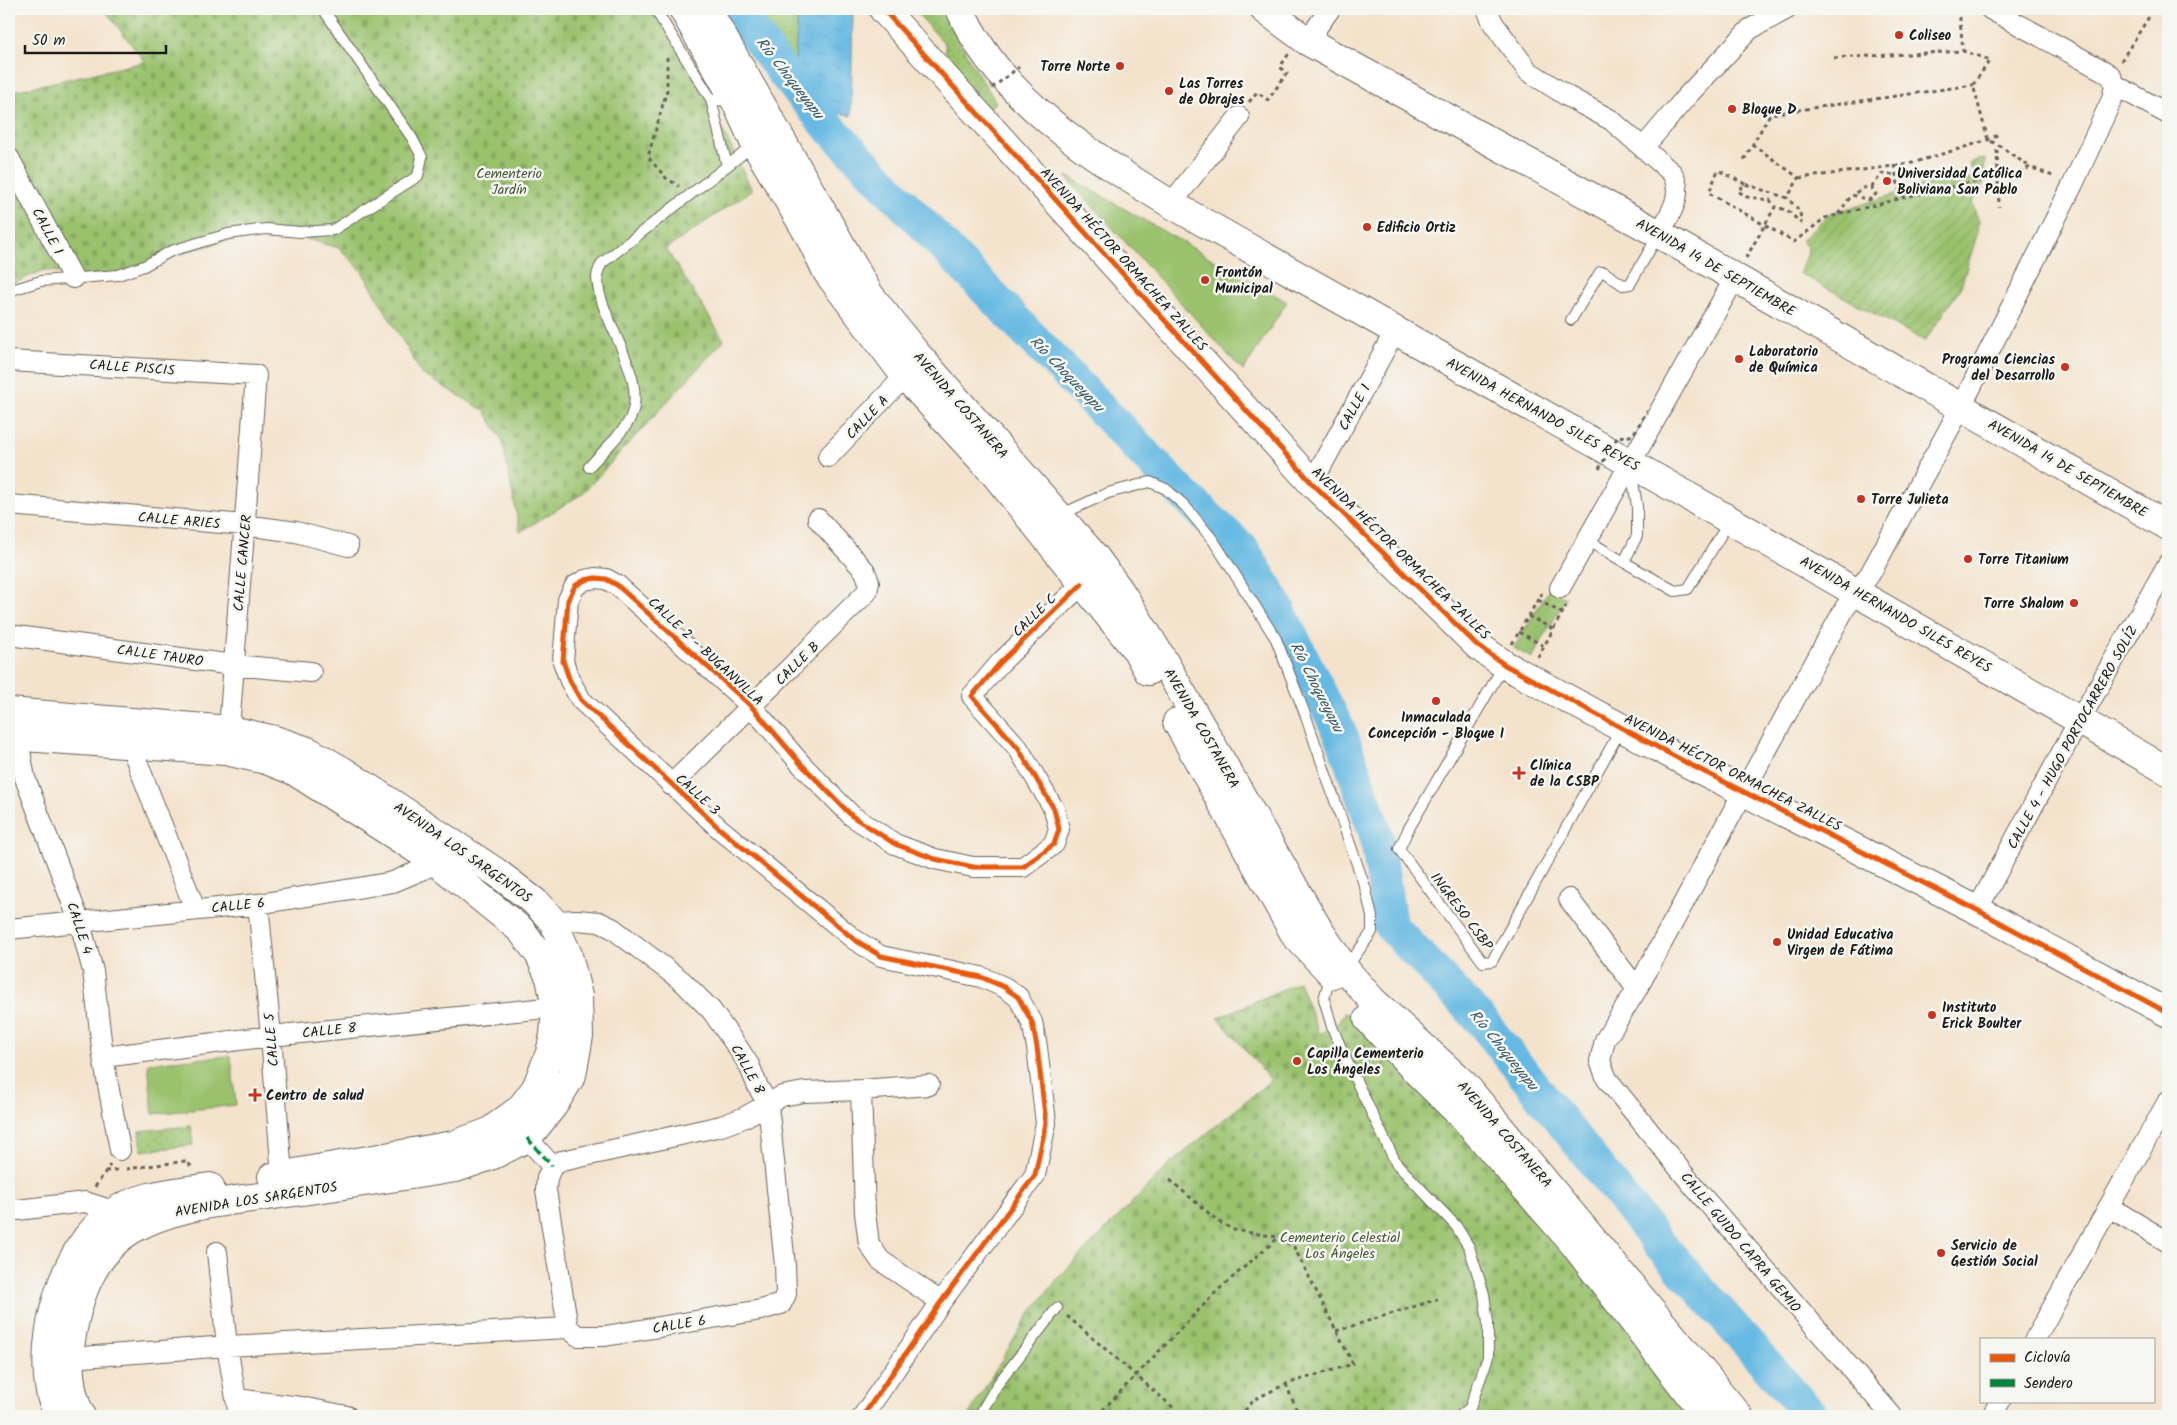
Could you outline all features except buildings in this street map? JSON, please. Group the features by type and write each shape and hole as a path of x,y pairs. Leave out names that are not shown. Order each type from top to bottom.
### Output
{"main road":[{"name":"AVENIDA COSTANERA","path":"683,9 724,101 755,144 809,235 827,272 905,376 994,472 1137,651 1295,935 1372,1000 1464,1084 1739,1416"},
{"name":"AVENIDA COSTANERA","path":"707,9 869,294 915,352 1059,516 1120,590 1160,655 1319,930 1338,971 1372,1023 1414,1069 1464,1118 1572,1243 1706,1416"},
{"name":"AVENIDA HÉCTOR ORMACHEA ZALLES","path":"883,9 1312,483 1478,646 1508,655 1621,728 1976,910 2168,1013"},
{"name":"AVENIDA HERNANDO SILES REYES","path":"960,9 980,42 1015,89 1064,132 1105,164 1171,204 1857,592 2168,771"},
{"name":"AVENIDA 14 DE SEPTIEMBRE","path":"1264,9 1307,41 1659,234 2168,526"},
{"name":"AVENIDA LOS SARGENTOS","path":"12,724 122,720 228,740"},
{"name":"AVENIDA LOS SARGENTOS","path":"12,724 130,746 228,740 274,740 308,751 343,771 447,855 521,930 539,954 550,978 556,1007 554,1035 550,1054 536,1088 520,1109 490,1132 453,1145 282,1175 200,1197 130,1231 110,1248 96,1265 76,1310 71,1339 69,1414"},
{"name":"AVENIDA LOS SARGENTOS","path":"69,1414 50,1392 49,1342 58,1298 62,1282 73,1257 87,1235 112,1213 155,1196 200,1197 456,1168 493,1155 527,1138 553,1106 572,1075 579,1036 578,996 568,955 553,921 535,902 496,872 447,855"}],"street":[{"path":"1307,41 1330,9"},
{"path":"1487,9 1493,23 1528,71 1610,120 1672,173 1677,182 1676,203 1659,234"},
{"path":"1643,148 1687,96 1750,29 1787,9"},
{"path":"1990,9 2104,71 2113,81 2168,114"},
{"path":"1569,900 1637,989 1744,790 1846,608 1870,574 1961,406 2073,184 2112,99 2113,81"},
{"path":"1171,204 1240,117"},
{"name":"CALLE 1","path":"9,158 72,278"},
{"path":"1560,588 1735,278"},
{"name":"CALLE 1","path":"1312,483 1395,331"},
{"name":"CALLE PISCIS","path":"9,361 256,375"},
{"name":"CALLE CANCER","path":"228,740 256,375"},
{"name":"CALLE A","path":"828,457 905,376"},
{"name":"CALLE ARIES","path":"9,505 296,532 348,546"},
{"name":"CALLE B","path":"671,785 864,596 868,587 868,576 818,519"},
{"name":"CALLE 4 - HUGO PORTOCARRERO SOLÍZ","path":"1976,910 2168,564"},
{"name":"CALLE 2 - BUGANVILLA","path":"575,586 585,580 595,578 606,579 617,585 752,707 801,764 852,816 895,844 935,859 973,867 1023,867 1042,854"},
{"name":"CALLE C","path":"1042,854 1054,844 1059,829 1054,809 1018,748 972,696 1000,663 1082,584"},
{"name":"CALLE 3","path":"575,586 568,600 564,661 570,681 581,700 720,829 855,940 881,956 981,977 1004,986 1018,998 1032,1022 1038,1047 1046,1123 1035,1175 941,1302 863,1416"},
{"name":"CALLE TAURO","path":"9,635 234,665 311,672"},
{"path":"122,720 130,746 195,909"},
{"name":"CALLE 4","path":"12,724 24,778 80,923 93,971 103,1057 120,1150"},
{"name":"CALLE 6","path":"9,929 258,904 393,882 447,855"},
{"name":"CALLE 5","path":"258,904 272,1036 282,1175"},
{"name":"CALLE 8","path":"553,921 577,920 599,922 612,928 682,981 710,1010 750,1065 758,1087 768,1104 783,1237 786,1294"},
{"name":"CALLE GUIDO CAPRA GEMIO","path":"1637,989 1605,1040 1600,1061 1607,1079 1695,1188 1892,1416"},
{"name":"CALLE 8","path":"103,1057 272,1036 556,1007"},
{"path":"70,1358 227,1346 568,1328 546,1190 552,1166 562,1162 721,1126 743,1118 782,1096 804,1092 929,1085"},
{"path":"861,1090 865,1213 869,1244 880,1260 941,1302"},
{"path":"2036,1338 2168,1101"},
{"path":"527,1138 552,1166"},
{"path":"9,1211 85,1202 104,1208 112,1213"},
{"path":"2109,1207 2168,1242"},
{"path":"217,1252 227,1346 238,1408 301,1406 348,1416"},
{"name":"CALLE 6","path":"568,1328 578,1336 604,1336 761,1310 780,1304 786,1294"},
{"path":"1992,1416 1999,1402"}],"lane":[{"path":"9,293 14,289 41,281 118,275 144,266 171,251 228,234 266,229 300,232 333,230 418,176 422,157 412,138 323,9"},
{"path":"655,9 724,101 727,166"},
{"path":"588,467 628,423 634,408 634,387 599,294 597,275 602,263 755,144"},
{"path":"1571,320 1600,272 1604,272 1623,285 1630,284 1659,234"},
{"path":"1624,562 1637,536 1637,506 1630,463"},
{"path":"1059,516 1108,493 1150,482 1166,489 1184,506 1213,540 1276,639 1305,714 1366,890 1372,917 1372,932 1338,971 1324,999 1332,1027 1396,1163 1456,1226 1469,1247 1484,1294 1488,1323 1488,1357 1470,1408 1460,1416"},
{"path":"1587,540 1675,592 1688,589 1730,520"},
{"name":"INGRESO CSBP","path":"1508,655 1399,849 1483,962 1492,960 1621,728"},
{"path":"979,1416 997,1385 1057,1308"}],"path":[{"path":"1959,9 1963,51"},
{"path":"2113,81 2154,9"},
{"path":"1240,117 1249,122 1256,111 1247,104 1257,92 1268,100 1288,73 1280,67 1288,55 1300,59 1307,41"},
{"path":"666,49 667,90 648,157 666,178 677,183 687,197"},
{"path":"1744,160 1770,114 1779,111 1973,85 1990,60 1963,51 1834,58"},
{"path":"992,88 1019,67"},
{"path":"1973,85 1988,140"},
{"path":"1752,144 1799,178 1910,164 1988,140 1999,134"},
{"path":"1988,140 1997,144 2030,167 2073,184"},
{"path":"1997,144 2000,206"},
{"path":"1894,166 1899,189 1905,193 1918,194"},
{"path":"1745,184 1738,190 1747,197 1770,200 1774,207 1787,210 1801,223 1800,211 1787,198 1745,184 1718,170 1709,193 1794,242 1825,218 1918,194 2022,172 2030,167"},
{"path":"1838,214 1852,195 1863,188 1871,187 1882,174 1896,175"},
{"path":"1787,198 1799,178"},
{"path":"1852,195 1869,200 1876,194 1871,187"},
{"path":"1900,199 1905,193"},
{"path":"1735,278 1774,207"},
{"path":"1599,469 1618,436 1626,437 1633,435 1647,411"},
{"path":"1508,655 1539,598 1563,611 1536,660"},
{"path":"1528,616 1553,629"},
{"path":"1519,632 1544,646"},
{"path":"85,1202 120,1150"},
{"path":"105,1172 186,1162"},
{"path":"1170,1180 1219,1222 1234,1230 1278,1237 1294,1247 1353,1364 1286,1384 1255,1399 1240,1416"},
{"path":"1097,1416 1217,1291 1278,1237"},
{"path":"1336,1331 1438,1299"},
{"path":"1057,1308 1183,1416"},
{"path":"1286,1384 1299,1416"}],"green space":[{"name":"Cementerio Jardín","path":"104,9 664,9 752,190 666,249 724,340 582,494 520,532 502,440 485,411 422,374 362,271 339,248 299,237 261,234 175,255 145,270 105,279 44,270 9,285 9,92 145,62"},
{"path":"731,9 798,9 793,98"},
{"path":"900,9 943,9 969,59 996,102 988,109 947,58 945,44 917,13 902,12"},
{"path":"1985,159 1983,184 1972,203 1979,222 1978,232 1960,289 1925,341 1799,273 1807,256 1808,248 1801,241 1828,215 1927,184 1972,179 1973,171 1969,164 1976,160"},
{"name":"Frontón Municipal","path":"1066,177 1287,302 1243,371"},
{"path":"1549,589 1566,598 1532,658 1514,648"},
{"name":"Cementerio Celestial Los Ángeles","path":"1299,982 1319,1034 1338,1023 1344,1013 1356,1017 1478,1139 1695,1416 968,1416 1028,1316 1060,1276 1169,1165 1271,1080 1218,1018"},
{"path":"231,1056 236,1105 153,1114 148,1063"},
{"path":"191,1126 193,1145 141,1151 139,1131"}],"water":[{"path":"798,9 853,9 851,116 793,98"}],"waterway":[{"name":"Río Choqueyapu","path":"736,9 782,71 829,127 1182,493 1243,550 1275,603 1342,737 1377,838 1390,925 1480,1019 1656,1240 1812,1416"}],"marked path":[{"path":"527,1138 552,1166"}],"cycle path":[{"path":"883,9 1312,483 1478,646 1505,665 1687,763 1977,910 2168,1013"},
{"path":"863,1416 941,1302 1035,1175 1046,1123 1037,1047 1032,1022 1018,997 1004,987 981,977 881,956 855,940 720,829 581,700 570,681 563,661 568,600 575,586 585,580 595,578 606,579 617,585 752,707 801,764 852,816 895,844 935,859 973,867 1023,867 1054,844 1059,829 1054,809 1018,748 972,696 1000,663 1082,584"}],"place":[{"name":"Coliseo","path":"1899,35"},
{"name":"Torre Norte","path":"1120,66"},
{"name":"Las Torres de Obrajes","path":"1169,91"},
{"name":"Bloque D","path":"1732,109"},
{"name":"Universidad Católica Boliviana San Pablo","path":"1887,181"},
{"name":"Edificio Ortiz","path":"1367,227"},
{"name":"Frontón Municipal","path":"1205,280"},
{"name":"Laboratorio de Química","path":"1739,359"},
{"name":"Programa Ciencias del Desarrollo","path":"2065,367"},
{"name":"Torre Julieta","path":"1861,499"},
{"name":"Torre Titanium","path":"1968,559"},
{"name":"Torre Shalom","path":"2074,603"},
{"name":"Inmaculada Concepción - Bloque I","path":"1436,701"},
{"name":"Clínica de la CSBP","path":"1519,773"},
{"name":"Unidad Educativa Virgen de Fátima","path":"1777,942"},
{"name":"Instituto Erick Boulter","path":"1932,1015"},
{"name":"Capilla Cementerio Los Ángeles","path":"1297,1061"},
{"name":"Centro de salud","path":"255,1095"},
{"name":"Servicio de Gestión Social","path":"1941,1253"}]}
